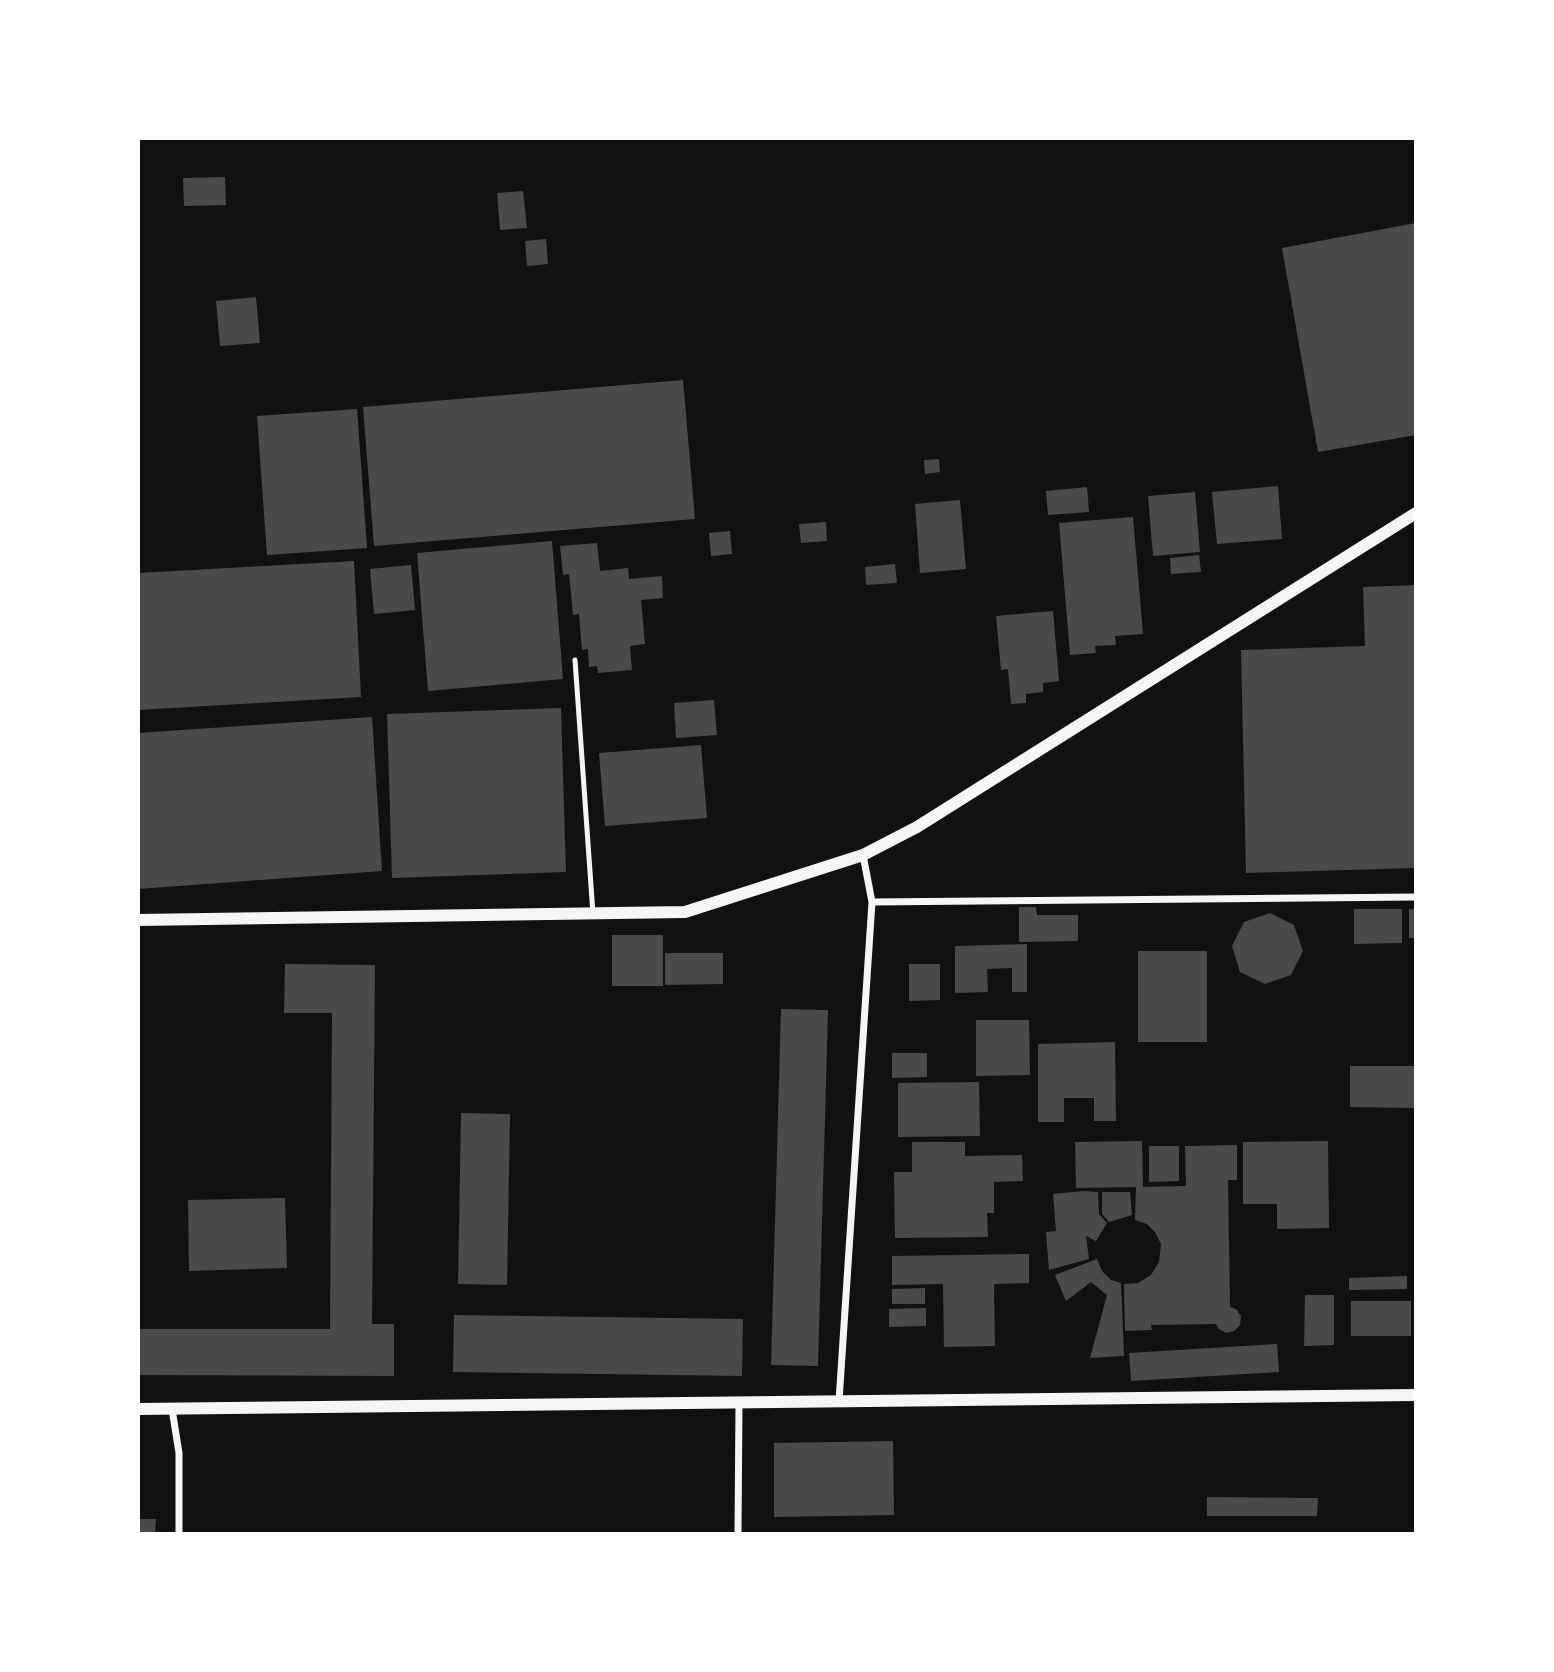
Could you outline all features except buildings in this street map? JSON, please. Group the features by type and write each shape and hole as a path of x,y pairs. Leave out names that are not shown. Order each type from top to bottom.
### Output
{"street":[{"path":"138,920 685,912 863,855 917,827 1416,513"},
{"path":"839,1401 872,902 863,855"},
{"path":"872,902 1416,897"},
{"path":"138,1409 1416,1395"},
{"path":"738,1534 739,1403"},
{"path":"172,1409 179,1453 179,1534"}],"lane":[{"path":"575,660 593,914"}]}
